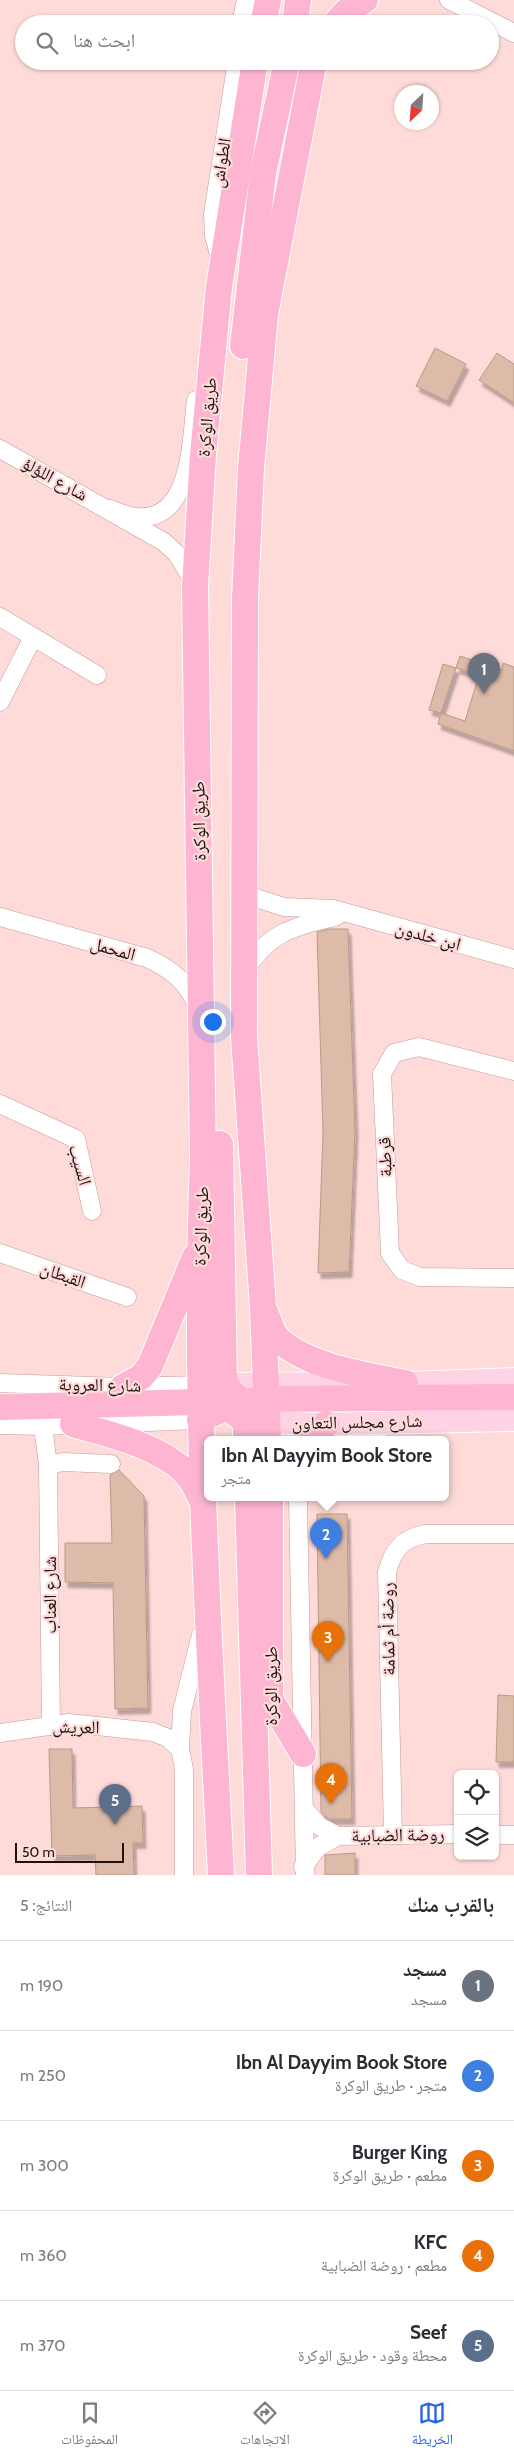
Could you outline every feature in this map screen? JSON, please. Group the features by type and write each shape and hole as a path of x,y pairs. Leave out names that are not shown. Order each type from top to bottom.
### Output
{"highway":[{"path":"265,15 268,0"},
{"path":"296,15 298,0"},
{"path":"325,15 329,0"},
{"path":"343,15 365,0"},
{"name":"طريق الوكرة","path":"236,1407 200,1247 203,1160 195,586 203,455 222,264 254,70"},
{"path":"245,598 233,515 241,367 263,173 285,70"},
{"name":"طريق الوكرة","path":"227,1436 262,1307 244,1036 245,598 251,468 265,314 313,70"},
{"path":"196,637 213,700 236,1407"},
{"path":"123,1387 141,1377 150,1366 200,1247"},
{"path":"262,1307 277,1338 296,1352 350,1371 405,1383"},
{"path":"0,1407 236,1407 514,1397"},
{"path":"73,1424 127,1441 178,1465 190,1478 204,1505"},
{"name":"طريق الوكرة","path":"205,1501 207,1585 221,1875"},
{"path":"248,1501 259,1875"},
{"name":"طريق الوكرة","path":"272,1875 270,1699 274,1504"},
{"path":"270,1699 303,1754"}],"main road":[{"path":"236,1407 405,1383 514,1379"},
{"name":"شارع مجلس التعاون","path":"236,1407 326,1435 416,1421 514,1420"}],"street":[{"path":"243,15 246,0"},
{"path":"449,0 479,15"},
{"path":"499,25 514,32"},
{"name":"الطواش","path":"222,264 214,236 213,214 237,70"},
{"name":"شارع اللؤلؤ","path":"110,510 137,517 148,516 167,507 181,491 186,476 201,360 216,324"},
{"name":"شارع اللؤلؤ","path":"0,449 164,542 178,554 195,586"},
{"path":"0,617 97,675"},
{"path":"0,702 32,637"},
{"name":"ابن خلدون","path":"244,890 256,898 284,907 333,909 341,913 514,959"},
{"path":"244,973 252,960 274,938 287,930 335,917 341,913"},
{"name":"المحمل","path":"0,917 147,958 165,967 182,979 194,996 201,1015"},
{"name":"قرطبة","path":"514,1071 419,1047 394,1053 382,1074 390,1253 402,1270 420,1277 514,1278"},
{"name":"السيب","path":"0,1104 76,1139 92,1211"},
{"name":"القبطان","path":"0,1252 127,1297"},
{"name":"شارع العروبة","path":"0,1384 123,1387 236,1407"},
{"name":"شارع العروبة","path":"0,1425 43,1426 73,1424 236,1407"},
{"name":"شارع العناب","path":"43,1426 48,1465 51,1726"},
{"path":"48,1465 64,1462 110,1464"},
{"name":"طريق الوكرة","path":"298,1501 304,1810 303,1871"},
{"name":"روضة أم ثمامة","path":"392,1834 387,1572 392,1556 400,1544 413,1536 426,1534 514,1534"},
{"name":"طريق الوكرة","path":"184,1875 184,1769 180,1749 182,1711 198,1649 207,1585"},
{"path":"152,1732 169,1723 182,1711"},
{"name":"العريش","path":"0,1733 69,1723 152,1732 168,1738 180,1749"},
{"name":"روضة الضبابية","path":"304,1810 319,1826 338,1836"},
{"name":"روضة الضبابية","path":"303,1871 318,1847 338,1836 454,1834"},
{"path":"499,1835 514,1835"}],"building":[{"path":"435,348 466,364 447,401 416,386"},
{"path":"497,353 514,364 514,403 479,380"},
{"path":"460,656 502,670 503,663 514,667 514,751 438,724 441,713 465,721 479,675 456,668"},
{"path":"443,664 456,668 441,713 429,710"},
{"path":"329,929 348,929 355,1132 349,1272 318,1273 323,1133 317,932"},
{"path":"119,1470 144,1496 148,1708 115,1709 113,1583 65,1582 65,1543 112,1543 110,1475"},
{"path":"317,1514 347,1514 352,1819 329,1819 321,1812"},
{"path":"498,1695 514,1696 514,1762 496,1762"},
{"path":"49,1749 72,1749 73,1808 142,1806 143,1843 133,1843 134,1875 96,1875 95,1855 52,1856"},
{"path":"355,1853 355,1875 325,1875 325,1855"}],"place":[{"name":"مسجد","path":"484,694"},
{"name":"Ibn Al Dayyim Book Store","path":"326,1559"},
{"name":"Burger King","path":"328,1662"},
{"name":"KFC","path":"331,1804"},
{"name":"Seef","path":"115,1825"}]}
